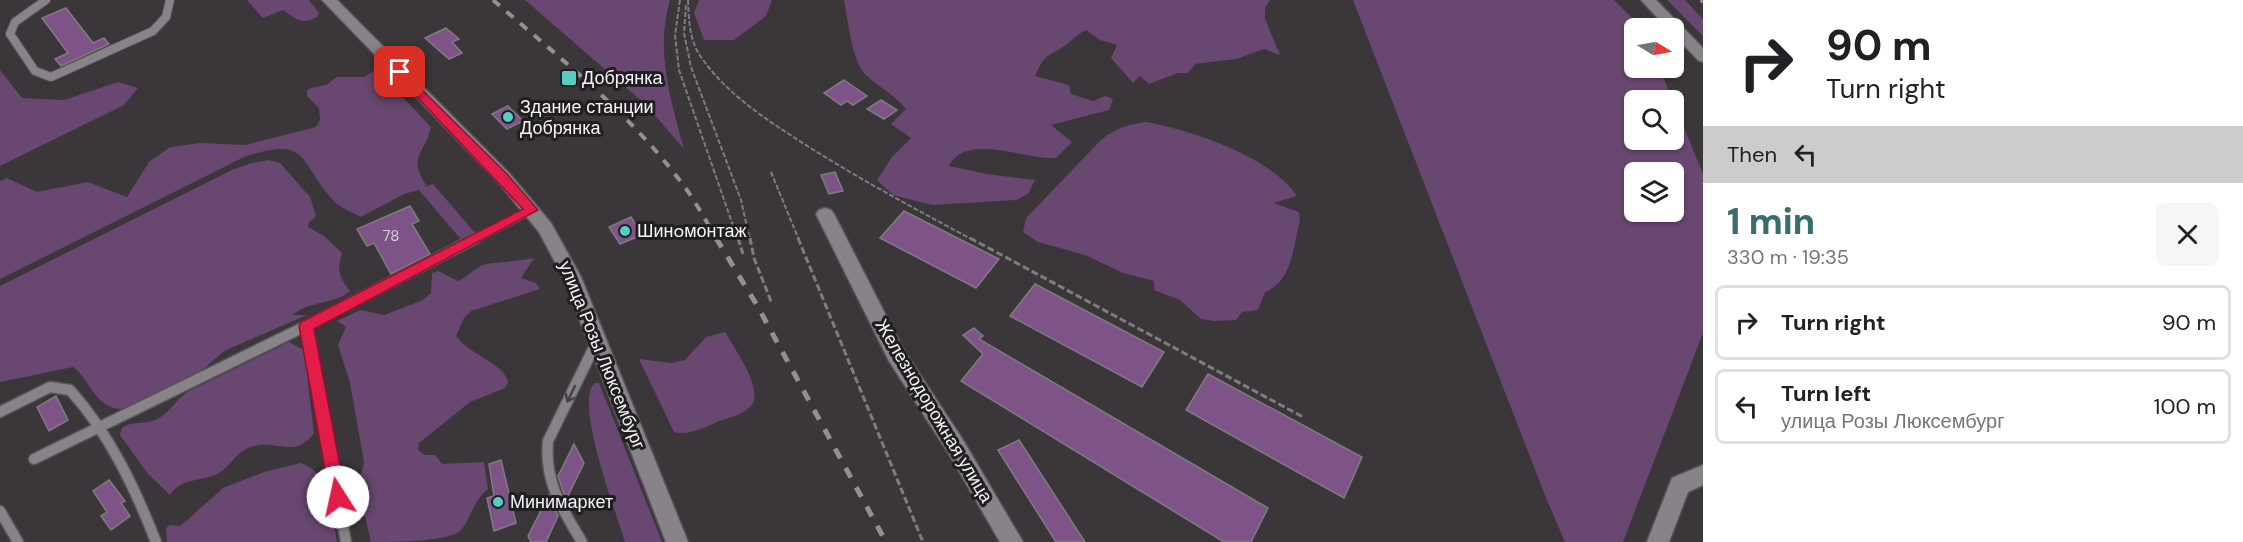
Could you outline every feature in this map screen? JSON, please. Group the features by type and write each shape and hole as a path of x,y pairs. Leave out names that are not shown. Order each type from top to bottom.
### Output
{"street":[{"name":"улица Розы Люксембург","path":"329,0 495,169 531,210 564,259 677,542"},
{"path":"1648,0 1703,57"},
{"name":"Железнодорожная улица","path":"825,214 896,355 956,447 1012,542"},
{"path":"1658,542 1680,485 1703,475"}],"lane":[{"path":"46,0 15,22 10,34 35,71 51,77 153,31 166,17 170,0"},
{"path":"33,459 306,326 531,210"},
{"path":"306,326 346,542"},
{"path":"582,542 548,483 545,458 548,441 597,341"},
{"path":"0,412 50,387 70,390 79,398 98,427 146,515 156,542"},
{"path":"0,511 18,542"}],"path":[{"path":"680,0 675,35 679,70 743,254"},
{"path":"688,0 684,33 691,67 741,200 754,258 772,304"},
{"path":"688,0 689,28 700,56 735,96 779,128 863,181 1303,417"},
{"path":"771,172 923,542"}],"shaded area":[{"path":"247,0 309,0 319,13 317,17 307,21 296,19 283,10 263,18"},
{"path":"525,0 670,0 666,19 664,56 670,94 684,149 645,104"},
{"path":"699,0 772,0 766,16 734,40 704,40 694,13"},
{"path":"844,0 1270,0 1265,8 1265,19 1280,55 1264,49 1236,59 1195,64 1188,73 1178,73 1149,84 1140,76 1133,83 1111,58 1117,45 1100,40 1086,30 1046,57 1035,76 1069,85 1071,94 1093,101 1105,96 1113,99 1109,110 1051,125 1072,142 1056,158 982,149 957,156 949,166 1035,180 1028,194 1016,200 932,205 893,195 877,180 892,157 911,138 891,124 906,109 862,70 851,41"},
{"path":"1353,0 1614,0 1632,18 1624,18 1624,78 1663,78 1669,90 1624,90 1624,150 1684,150 1684,127 1703,174 1703,333 1623,542 1565,542"},
{"path":"1667,0 1685,0 1703,19 1703,36"},
{"path":"376,69 431,127 418,160 418,167 426,185 424,187 433,184 475,233 461,239 419,190 404,194 361,217 336,203 301,157 293,151 282,149 244,157 0,279 0,181 7,178 37,192 88,182 127,197 149,162 170,147 201,143 245,145 316,127 320,120 319,108 307,96 307,91 326,85 337,77 364,77"},
{"path":"0,70 22,98 64,100 118,82 138,88 124,105 0,166"},
{"path":"1147,122 1208,139 1250,157 1285,182 1297,196 1273,203 1299,212 1300,220 1287,271 1274,287 1265,292 1258,310 1242,312 1236,320 1201,319 1180,300 1154,290 1154,281 1123,273 1085,255 1038,242 1023,232 1026,218 1101,140 1122,127"},
{"path":"269,160 280,163 310,197 316,216 309,222 308,227 324,236 342,253 340,274 350,291 337,299 299,310 292,315 307,315 224,351 199,373 122,409 113,408 100,399 73,367 0,382 0,286 234,169"},
{"path":"534,258 521,278 536,283 540,289 471,311 464,318 456,336 469,348 500,369 508,382 505,388 470,402 419,443 418,450 425,455 435,455 442,464 484,462 488,489 482,494 459,532 430,540 371,542 358,487 364,462 350,383 338,345 346,327 337,321 360,310 384,315 423,300 431,293 432,273 438,271 458,281 486,264"},
{"path":"725,332 751,380 754,399 751,406 740,414 696,431 674,432 639,359 671,363 685,360 706,337"},
{"path":"289,342 304,350 314,433 301,445 295,447 252,446 219,473 186,482 170,495 148,474 120,435 122,428 159,418 189,391"},
{"path":"595,383 599,383 662,542 625,542 593,434 589,411 590,394"},
{"path":"301,463 319,476 325,485 337,542 167,542 166,528 170,525 180,526 223,488 264,472"}],"building":[{"path":"66,8 93,43 104,38 109,44 61,66 55,59 68,53 42,18"},
{"path":"446,28 459,39 452,42 462,53 449,59 425,38"},
{"path":"844,80 867,96 853,105 847,101 841,105 824,93"},
{"path":"881,100 897,110 884,119 867,109"},
{"name":"Здание станции Добрянка","path":"508,106 523,121 507,129 492,114"},
{"path":"835,172 843,191 829,194 821,175"},
{"path":"410,206 419,221 412,224 430,254 391,274 374,243 367,246 357,229"},
{"path":"904,211 999,259 976,288 880,238"},
{"name":"Шинoмонтаж","path":"631,217 642,235 620,244 609,227"},
{"path":"1035,284 1164,352 1142,387 1010,316"},
{"path":"974,328 983,336 979,339 1268,508 1251,542 1224,542 961,381 983,354 963,335"},
{"path":"1208,374 1362,457 1344,498 1186,410"},
{"path":"56,396 68,420 49,431 37,407"},
{"path":"1019,440 1085,542 1056,542 998,450"},
{"path":"574,444 584,463 566,500 558,476"},
{"path":"501,460 516,523 494,531 487,498 494,496 489,464"},
{"path":"109,480 125,501 121,503 130,516 111,530 101,516 107,512 93,491"},
{"path":"549,495 558,516 546,542 531,542 528,536"}],"railway":[{"path":"493,0 597,90 646,140 689,193 717,240"},
{"path":"716,238 758,307 886,542"}],"place":[{"name":"Добрянка","path":"569,78"},
{"name":"Здание станции Добрянка","path":"508,117"},
{"name":"Шинoмонтаж","path":"625,231"},
{"name":"Минимаркет","path":"498,502"}],"route":[{"path":"338,497 306,326 455,252 531,210 503,177 400,72"}]}
